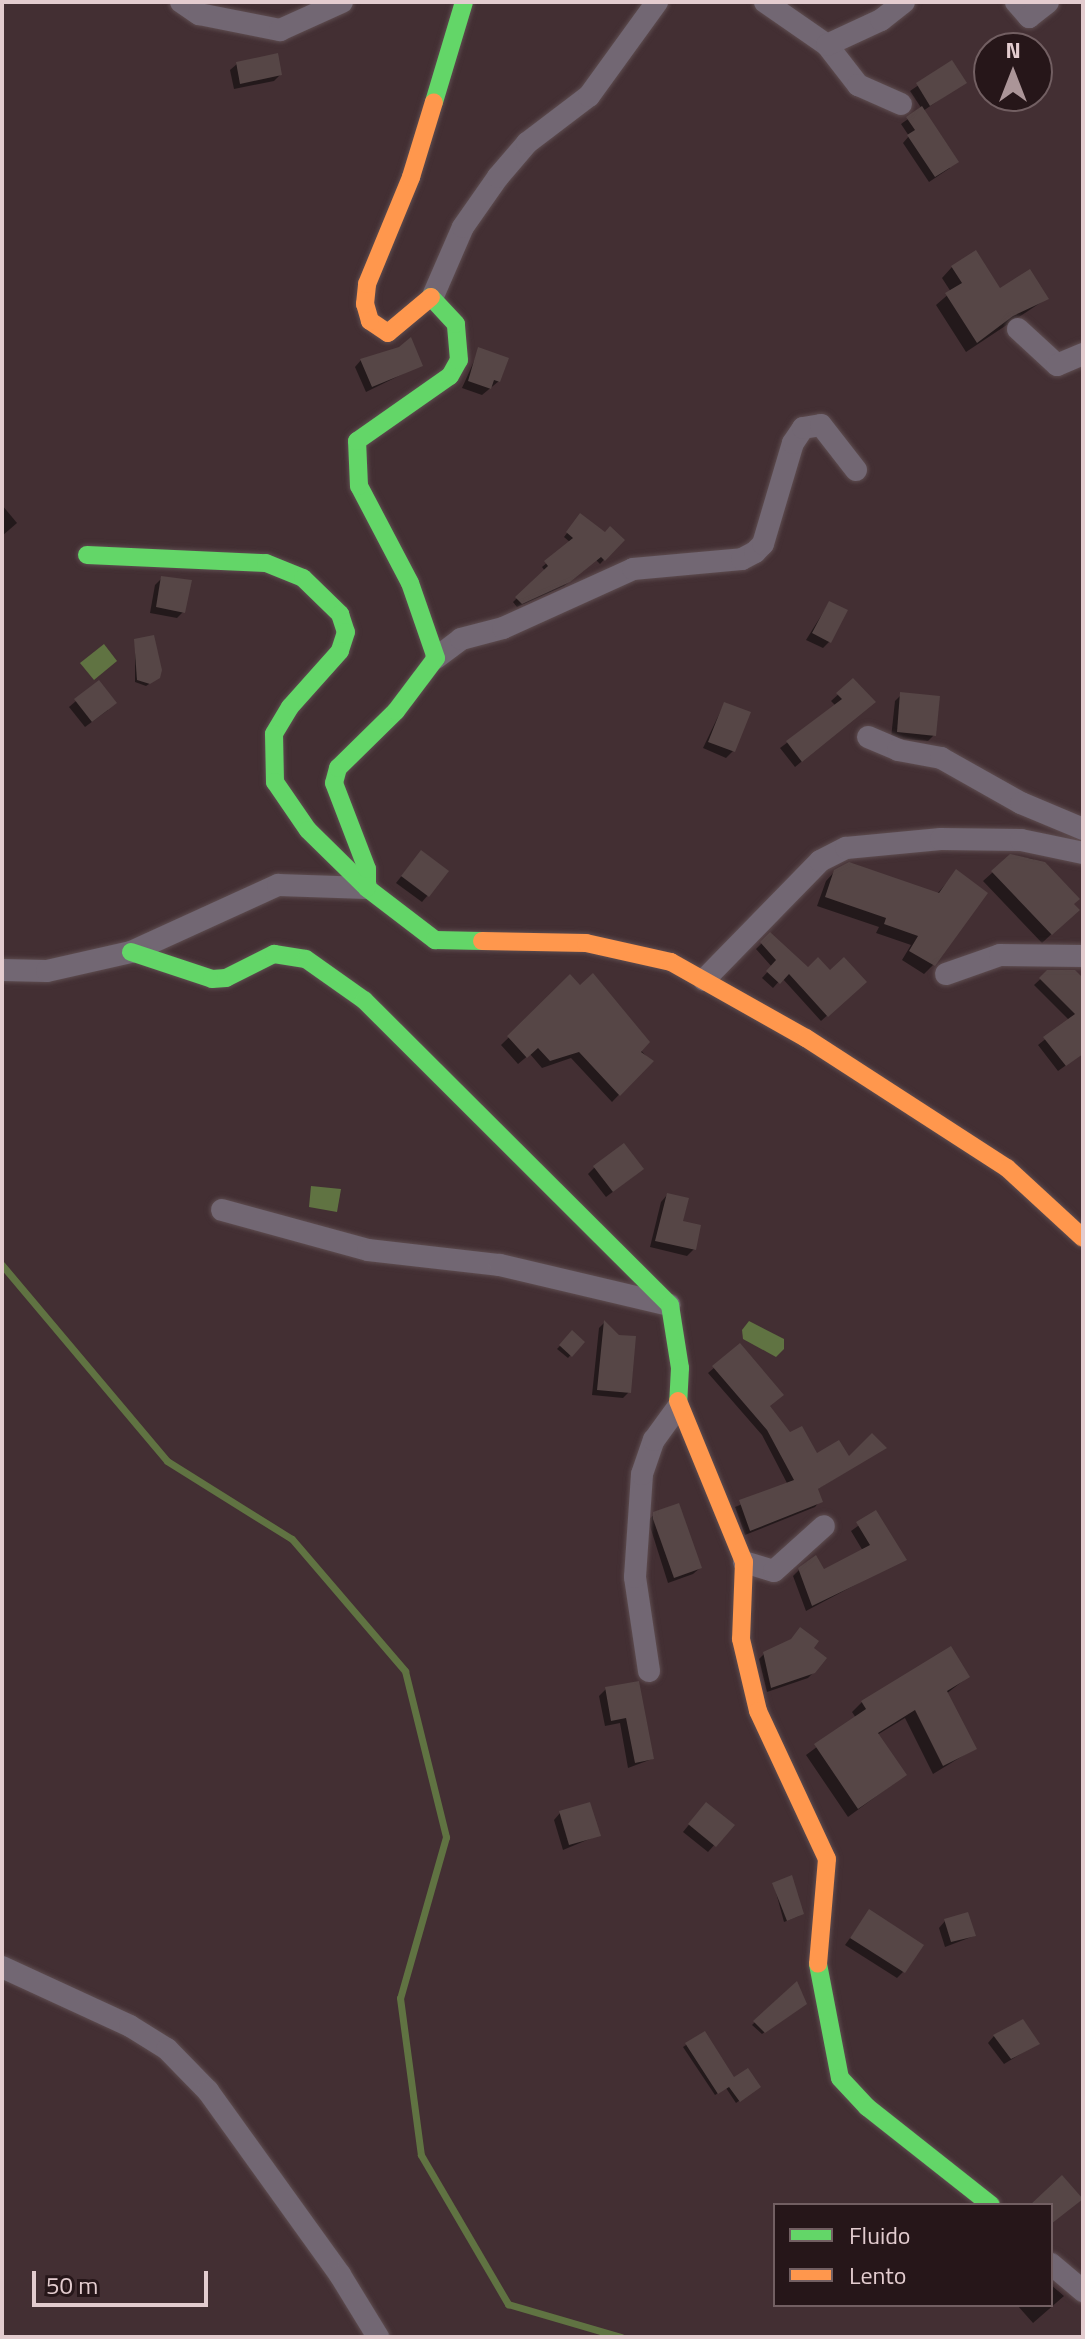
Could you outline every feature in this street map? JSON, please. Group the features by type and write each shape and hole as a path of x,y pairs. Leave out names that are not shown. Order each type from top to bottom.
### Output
{"street":[{"path":"181,2 199,14 280,30 342,2"},
{"path":"464,2 411,177 367,284 365,304 370,321 388,333 433,296 463,227 498,177 527,143 589,96 657,2"},
{"path":"765,2 827,45 858,85 901,104"},
{"path":"827,45 881,20 904,2"},
{"path":"1016,2 1029,17 1048,2"},
{"path":"433,296 456,324 459,360 450,376 365,431 357,441 354,461 359,486 421,609 436,658"},
{"path":"1018,329 1057,365 1083,354"},
{"path":"367,888 367,869 334,783 338,768 396,711 436,658 461,639 503,628 633,569 742,559 755,552 763,544 793,443 803,428 821,425 856,470"},
{"path":"87,555 266,563 303,578 340,614 346,632 340,651 290,707 274,734 275,782 308,830 367,888 435,940 586,943 671,962 806,1038 1007,1168 1083,1238"},
{"path":"868,737 898,750 941,758 1021,803 1083,829"},
{"path":"704,980 820,861 846,848 941,839 1021,840 1083,853"},
{"path":"2,970 47,971 131,952 278,885 367,888"},
{"path":"131,952 212,979 226,978 274,954 306,959 364,1000 670,1305 680,1368 678,1407 744,1562 741,1639 758,1711 827,1859 818,1964 840,2078 867,2107 988,2203"},
{"path":"946,974 1000,955 1083,956"},
{"path":"222,1210 368,1250 500,1265 670,1305"},
{"path":"649,1671 635,1577 642,1474 654,1440 678,1407"},
{"path":"744,1562 774,1571 824,1526"},
{"path":"2,1967 130,2026 167,2049 208,2091 340,2275 378,2337"},
{"path":"1053,2266 1083,2291"}],"shaded area":[{"path":"104,644 117,661 94,680 80,663"},
{"path":"311,1186 341,1189 337,1212 309,1207"},
{"path":"749,1321 784,1339 784,1349 776,1357 743,1339 742,1330"}],"building":[{"path":"278,53 282,75 240,84 236,62"},
{"path":"952,60 967,83 930,106 916,83"},
{"path":"922,106 959,162 935,177 907,135 915,130 906,117"},
{"path":"976,250 1000,288 1030,269 1049,299 1013,316 977,343 945,293 962,283 951,266"},
{"path":"411,337 423,366 372,387 360,359 399,347"},
{"path":"478,347 509,358 500,382 494,380 491,389 468,381"},
{"path":"580,513 605,532 610,526 625,540 605,561 601,557 570,582 522,604 515,597 548,566 544,561 573,538 566,532"},
{"path":"161,576 192,580 185,613 156,607"},
{"path":"829,601 848,610 831,643 812,633"},
{"path":"154,635 162,670 160,678 150,684 137,680 134,639"},
{"path":"853,678 876,702 802,762 786,741 842,699 836,693"},
{"path":"99,680 117,703 92,722 74,699"},
{"path":"900,692 940,696 936,736 897,732"},
{"path":"724,702 751,712 735,752 708,742"},
{"path":"421,850 449,871 429,897 401,876"},
{"path":"1010,854 1045,862 1080,899 1074,904 1080,910 1052,935 991,871"},
{"path":"849,862 939,893 956,869 988,893 935,966 909,951 918,936 884,924 886,918 825,897 834,870"},
{"path":"770,932 808,967 818,957 830,970 844,957 867,982 828,1017 789,974 780,984 766,971 776,960 760,942"},
{"path":"1047,970 1075,970 1083,978 1083,1054 1066,1066 1043,1037 1075,1014 1039,978"},
{"path":"593,973 650,1042 641,1052 654,1061 620,1096 579,1052 550,1061 538,1048 527,1058 507,1036 570,974 580,985"},
{"path":"624,1143 644,1169 613,1192 593,1166"},
{"path":"667,1193 689,1198 683,1221 701,1225 696,1250 655,1241"},
{"path":"604,1320 619,1335 636,1336 631,1393 597,1390"},
{"path":"572,1330 585,1342 572,1357 559,1345"},
{"path":"740,1343 784,1395 770,1406 790,1432 802,1426 817,1453 839,1440 849,1456 872,1433 887,1448 818,1489 823,1502 750,1531 739,1500 794,1480 767,1430 712,1366"},
{"path":"679,1503 702,1568 674,1578 653,1512"},
{"path":"876,1510 907,1560 812,1606 798,1568 816,1555 824,1569 870,1545 856,1522"},
{"path":"800,1627 819,1641 814,1648 827,1658 815,1673 771,1688 763,1652 791,1639"},
{"path":"951,1646 970,1677 947,1691 977,1749 943,1766 915,1710 878,1733 907,1775 858,1809 814,1744 866,1709 861,1701"},
{"path":"639,1681 654,1759 635,1763 626,1718 611,1721 605,1687"},
{"path":"590,1802 601,1836 569,1845 559,1811"},
{"path":"706,1802 735,1825 716,1847 688,1824"},
{"path":"792,1875 804,1914 787,1921 772,1883"},
{"path":"869,1909 924,1945 905,1973 850,1938"},
{"path":"968,1912 976,1936 951,1942 944,1919"},
{"path":"797,1981 807,2004 765,2033 753,2021"},
{"path":"1023,2019 1040,2044 1011,2059 993,2035"},
{"path":"705,2031 734,2077 748,2068 761,2087 740,2102 729,2087 718,2094 685,2043"},
{"path":"1062,2175 1083,2199 1053,2222 1053,2203 1032,2203"}],"waterway":[{"path":"2,1265 167,1461 292,1539 405,1671 446,1837 400,1998 421,2155 508,2304 621,2337"}],"traffic: fast":[{"path":"434,102 464,2"},
{"path":"367,888 367,869 334,783 338,768 396,711 436,658 410,583 359,486 357,441 450,376 459,360 456,324 431,297"},
{"path":"87,555 266,563 303,578 340,614 346,632 340,651 290,707 274,734 275,782 308,830 367,888 435,940 482,941"},
{"path":"131,952 212,979 226,978 274,954 306,959 364,1000 670,1305 680,1368 678,1401"},
{"path":"818,1964 840,2078 867,2107 988,2203"}],"traffic: slow":[{"path":"431,297 388,333 370,321 365,304 367,284 411,177 434,102"},
{"path":"482,941 586,943 671,962 806,1038 1007,1168 1083,1238"},
{"path":"678,1401 744,1562 741,1639 758,1711 827,1859 818,1964"}]}
